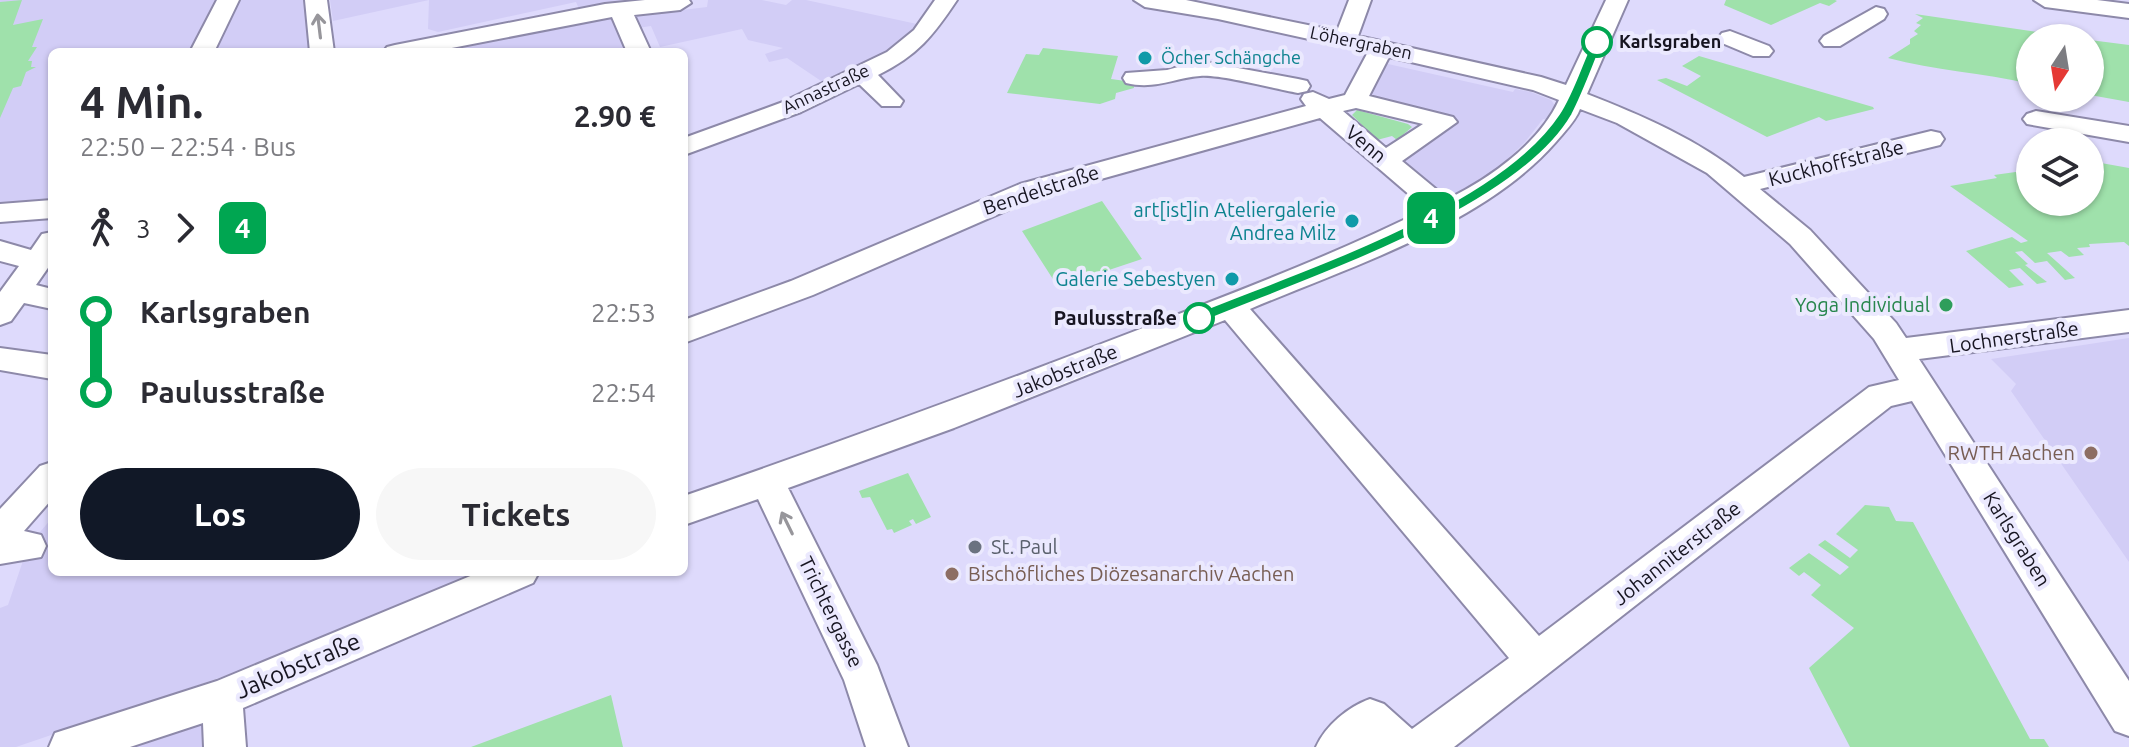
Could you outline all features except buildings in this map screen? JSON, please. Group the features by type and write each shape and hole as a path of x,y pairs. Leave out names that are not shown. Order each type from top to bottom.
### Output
{"street":[{"path":"204,48 228,0"},
{"path":"316,0 322,48"},
{"name":"Annastraße","path":"688,146 792,107 905,51 922,35 946,0"},
{"name":"Löhergraben","path":"1145,0 1382,48 1541,84 1574,95"},
{"path":"1345,40 1360,0"},
{"name":"Jakobstraße","path":"688,510 942,419 1230,306 1392,238 1485,191 1527,158 1565,115 1617,0"},
{"path":"2045,0 2129,11"},
{"path":"416,48 620,9 680,3"},
{"path":"620,9 637,48"},
{"path":"1832,41 1876,14"},
{"path":"1730,38 1761,51"},
{"path":"1382,48 1368,103 1444,122 1385,160"},
{"path":"1135,78 1168,77 1200,68 1312,98"},
{"path":"862,73 891,101"},
{"name":"Karlsgraben","path":"1574,95 1668,138 1740,186 1814,251 1865,306 1899,350 2129,717"},
{"name":"Bendelstraße","path":"688,331 802,288 1030,190 1312,98 1368,103"},
{"name":"Venn","path":"1312,98 1445,211"},
{"path":"2036,119 2129,134"},
{"name":"Kuckhoffstraße","path":"1740,186 1931,139"},
{"path":"0,235 10,212 48,209"},
{"path":"0,251 45,249"},
{"path":"10,301 45,249"},
{"path":"10,301 48,299"},
{"path":"1230,306 1535,660"},
{"name":"Lochnerstraße","path":"1899,350 2129,321"},
{"path":"0,359 48,366"},
{"name":"Johanniterstraße","path":"1421,742 1635,587 1881,396 1921,387"},
{"name":"Trichtergasse","path":"767,481 863,678 887,747"},
{"path":"9,543 48,482"},
{"name":"Jakobstraße","path":"70,747 222,698 511,576"},
{"path":"222,698 225,747"},
{"path":"1337,747 1370,718 1421,742"}],"shaded area":[{"path":"0,0 222,0 195,48 48,48 48,206 0,210"},
{"path":"236,0 310,0 316,48 215,48"},
{"path":"330,0 429,0 333,21"},
{"path":"429,0 658,0 579,9 576,2 438,32 428,29"},
{"path":"708,0 762,0 786,5 792,0 806,0 917,24 896,48 827,85 787,58 769,62 765,54 783,48 748,40 742,29 660,47 651,26 638,28 634,16 707,7"},
{"path":"611,13 626,48 432,48"},
{"path":"1381,65 1513,92 1515,89 1531,92 1551,100 1556,107 1549,120 1543,119 1494,173 1448,200 1395,161 1455,124 1450,117 1364,96"},
{"name":"RWTH Aachen","path":"2129,338 2129,562 2011,391 2016,384 1991,359"},
{"path":"48,523 48,576 487,576 251,667 16,747 0,747 0,608 8,605 28,546"},
{"path":"196,722 204,727 207,747 102,747"}],"green space":[{"path":"22,0 13,25 43,19 32,47 37,47 28,61 32,61 31,67 36,67 26,72 21,86 13,88 0,118 0,2"},
{"path":"1726,0 1837,1 1829,6 1820,3 1771,25 1724,5"},
{"path":"1915,14 2016,29 2016,81 1888,58 1910,44 1910,39 1918,34 1914,31 1921,25 1916,23 1923,18"},
{"path":"2104,42 2129,45 2129,102 2104,98"},
{"path":"1043,48 1118,56 1111,79 1133,82 1134,88 1116,93 1115,99 1100,104 1007,93 1026,54 1039,55"},
{"path":"1699,56 1874,109 1826,121 1819,117 1767,137 1657,80 1666,78 1687,86 1701,76 1682,66"},
{"path":"1357,110 1412,127 1397,140 1392,136 1377,140 1352,115"},
{"path":"2104,164 2129,168 2129,246 2124,242 2089,244 2090,247 2077,248 2084,255 2069,257 2061,251 2047,253 2075,278 2065,280 2047,261 2035,263 2022,251 2015,252 2028,264 2025,265 2047,282 2037,284 2020,268 2009,270 2024,285 2009,288 1966,251 2012,237 2021,243 2028,241 1950,186 1997,178 1994,175 2016,172 2016,216 2104,216"},
{"path":"1102,201 1142,259 1058,287 1022,231"},
{"path":"908,473 931,517 916,524 913,519 909,521 912,525 894,533 892,529 887,530 870,497 862,498 859,491"},
{"path":"1865,505 1889,507 1896,521 1913,522 2030,739 2044,739 2049,747 1850,747 1809,668 1854,628 1811,595 1821,585 1804,572 1799,576 1789,568 1809,553 1840,575 1849,567 1818,545 1825,540 1850,558 1858,550 1836,534"},
{"path":"611,695 623,747 471,747"}],"bus line":[{"name":"4","path":"1199,318 1392,238 1485,191 1527,158 1565,115 1597,42"}],"place":[{"name":"Karlsgraben","path":"1597,42"},
{"name":"Öcher Schängche","path":"1145,58"},
{"name":"art[ist]in Ateliergalerie Andrea Milz","path":"1352,221"},
{"name":"Galerie Sebestyen","path":"1232,279"},
{"name":"Yoga Individual","path":"1946,305"},
{"name":"Paulusstraße","path":"1199,318"},
{"name":"RWTH Aachen","path":"2091,453"},
{"name":"St. Paul","path":"975,547"},
{"name":"Bischöfliches Diözesanarchiv Aachen","path":"952,574"}]}
